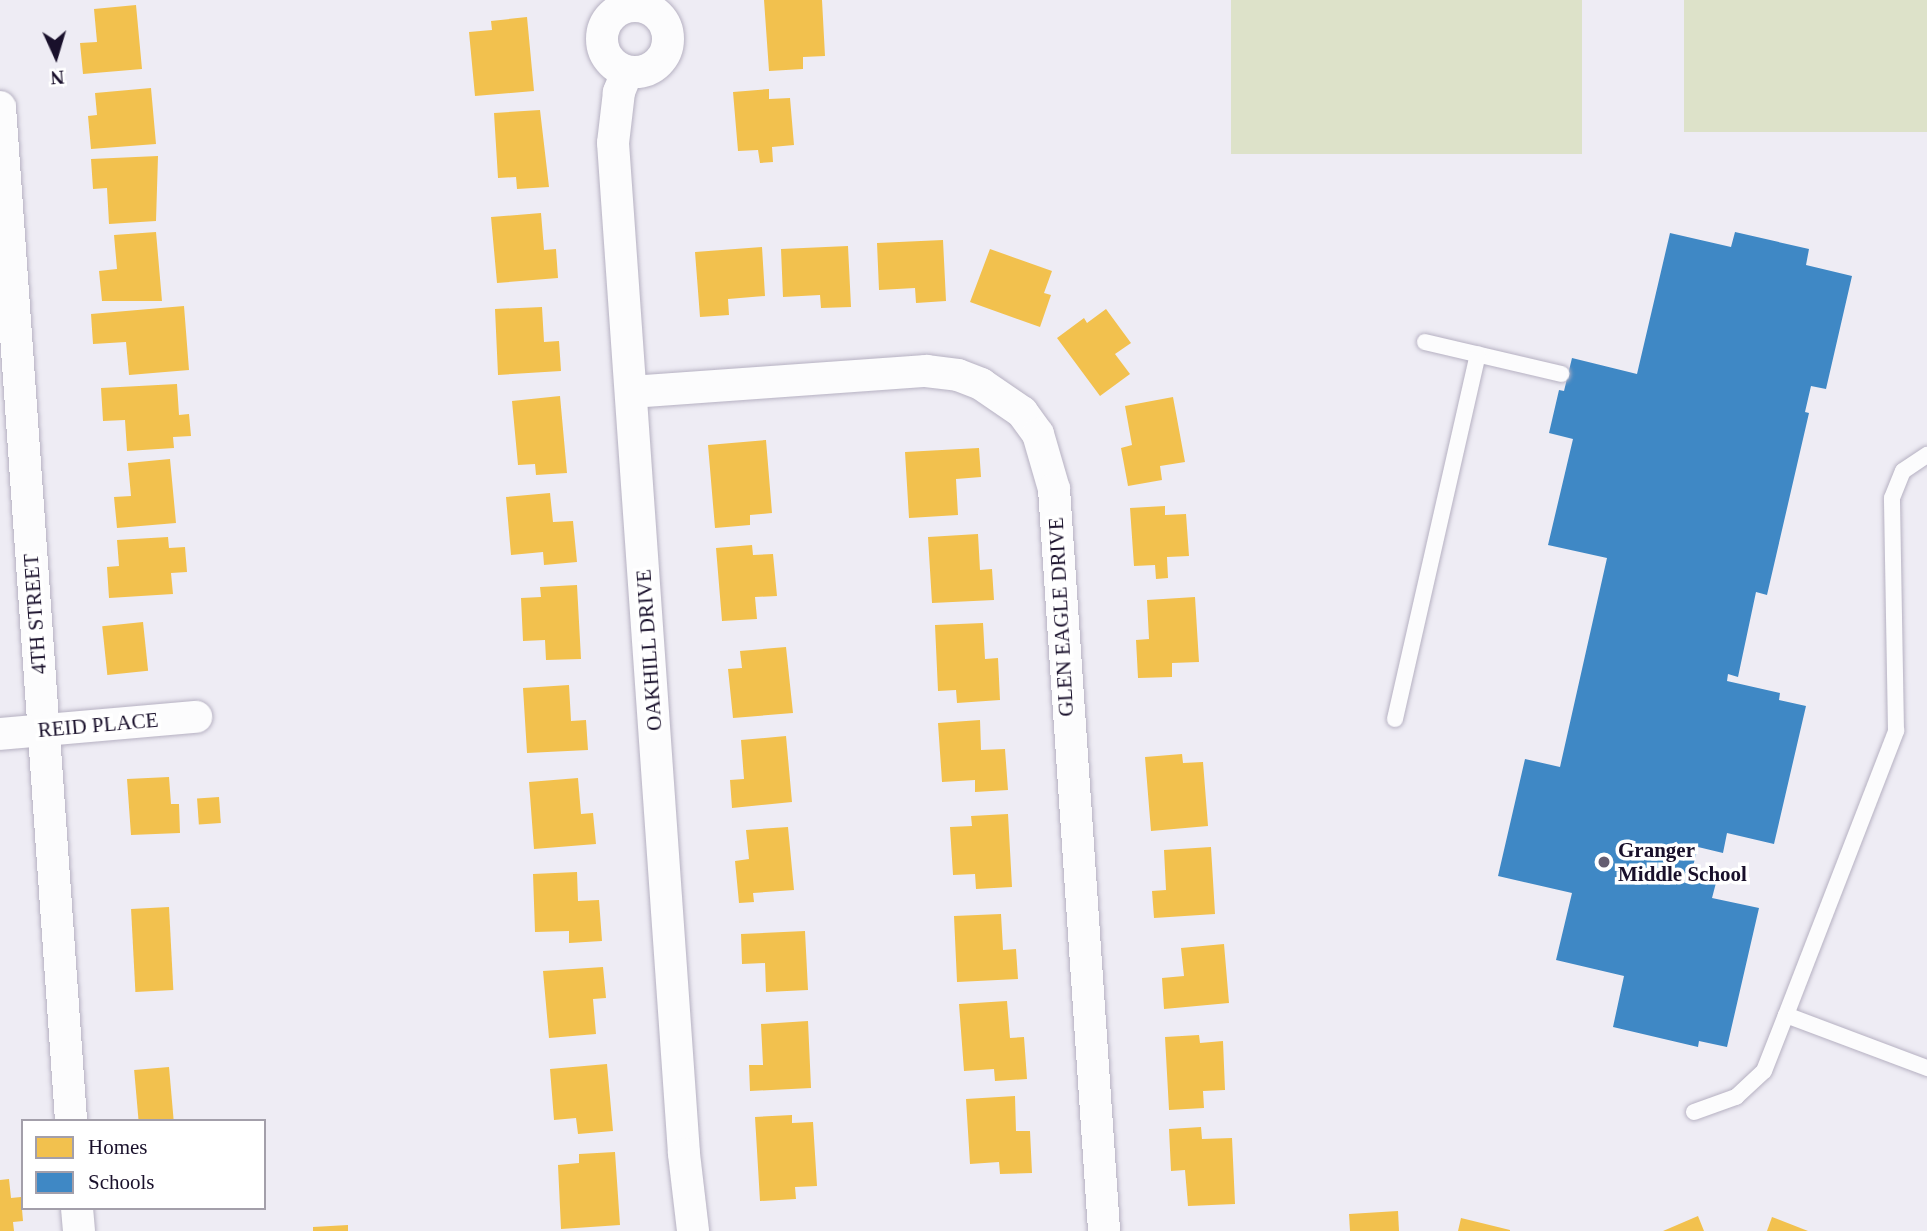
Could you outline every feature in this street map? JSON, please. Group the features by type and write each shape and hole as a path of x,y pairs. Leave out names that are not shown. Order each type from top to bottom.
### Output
{"street":[{"name":"OAKHILL DRIVE","path":"627,72 616,103 613,143 683,1140 693,1231"},
{"name":"4TH STREET","path":"0,107 71,1119"},
{"name":"GLEN EAGLE DRIVE","path":"631,392 937,372 958,374 1003,396 1038,434 1054,489 1104,1231"},
{"name":"REID PLACE","path":"0,734 196,717"},
{"path":"77,1210 79,1231"}],"lane":[{"path":"1425,342 1561,374"},
{"path":"1395,719 1478,354"},
{"path":"1694,1112 1736,1097 1765,1071 1896,731 1892,498 1903,471 1927,455"},
{"path":"1786,1015 1927,1068"}],"green space":[{"path":"1231,0 1582,0 1582,154 1231,154"},
{"path":"1684,0 1927,0 1927,132 1684,132"}],"building: Homes":[{"path":"764,0 822,0 825,56 803,57 803,69 769,71"},
{"path":"136,5 142,69 83,74 80,43 97,42 94,9"},
{"path":"527,17 534,91 475,96 469,32 492,30 491,21"},
{"path":"151,88 156,144 91,149 88,116 97,115 95,93"},
{"path":"769,89 769,99 790,98 794,145 772,147 773,162 760,163 758,150 738,151 733,92"},
{"path":"540,110 549,187 517,189 516,177 498,178 494,113"},
{"path":"158,156 156,221 109,224 107,188 93,189 91,159"},
{"path":"541,213 544,250 556,249 558,278 497,283 491,217"},
{"path":"156,232 162,301 102,301 99,271 117,269 114,235"},
{"path":"943,240 946,301 916,303 915,288 879,290 877,243"},
{"path":"848,246 851,307 821,308 820,295 783,297 781,249"},
{"path":"762,247 765,296 728,299 729,315 700,317 695,252"},
{"path":"990,249 1052,271 1044,293 1051,295 1040,327 970,302"},
{"path":"184,306 189,370 129,375 126,342 93,344 91,314"},
{"path":"542,307 544,342 559,341 561,371 498,375 495,309"},
{"path":"1106,309 1131,343 1115,354 1130,374 1100,396 1057,338 1084,318 1087,323"},
{"path":"177,384 179,415 189,414 191,436 173,437 174,448 127,451 125,420 103,421 101,388"},
{"path":"560,396 567,473 536,475 535,464 518,465 512,401"},
{"path":"1173,397 1185,462 1160,466 1162,480 1128,486 1121,448 1132,445 1125,406"},
{"path":"766,440 772,513 750,515 750,525 715,528 708,445"},
{"path":"979,448 981,477 956,479 958,515 909,518 905,452"},
{"path":"170,459 176,523 117,528 114,497 131,496 128,463"},
{"path":"550,493 553,522 573,521 577,562 544,565 543,552 511,555 506,497"},
{"path":"1165,506 1165,515 1186,514 1189,556 1167,557 1168,578 1156,579 1155,565 1134,566 1130,508"},
{"path":"978,534 980,570 992,569 994,600 932,603 928,537"},
{"path":"168,537 169,548 185,547 187,572 171,573 173,594 109,598 107,567 119,566 117,540"},
{"path":"752,545 753,555 773,554 777,596 755,597 757,619 722,621 716,548"},
{"path":"577,585 581,659 546,660 545,640 523,641 521,598 541,597 540,587"},
{"path":"1195,597 1199,662 1172,663 1172,677 1138,678 1136,640 1149,639 1147,600"},
{"path":"143,622 148,671 107,675 102,626"},
{"path":"983,623 985,659 998,658 1000,700 957,703 956,690 938,691 935,625"},
{"path":"786,647 793,713 733,718 728,669 742,668 740,651"},
{"path":"569,685 571,721 586,720 588,750 527,753 523,688"},
{"path":"980,720 981,750 1005,749 1008,790 975,792 975,780 942,782 938,723"},
{"path":"786,736 792,802 732,808 730,780 744,779 741,740"},
{"path":"1182,754 1183,763 1203,762 1208,826 1151,831 1145,757"},
{"path":"169,777 171,804 179,804 180,833 131,835 127,779"},
{"path":"578,778 581,814 593,813 596,844 534,849 529,782"},
{"path":"219,797 221,823 199,824 197,799"},
{"path":"1008,814 1012,887 976,889 975,874 953,875 950,827 972,826 971,816"},
{"path":"788,827 794,890 753,893 754,902 739,903 735,861 749,859 746,830"},
{"path":"1211,847 1215,914 1154,918 1152,891 1166,890 1164,850"},
{"path":"577,872 578,901 599,900 602,941 569,943 569,931 535,932 533,874"},
{"path":"169,907 173,990 135,992 131,909"},
{"path":"1001,914 1003,950 1016,949 1018,979 957,982 954,916"},
{"path":"805,931 808,990 766,992 765,963 742,964 741,934"},
{"path":"1224,944 1229,1003 1164,1009 1162,978 1184,976 1181,948"},
{"path":"603,967 606,998 593,999 596,1034 549,1038 543,971"},
{"path":"1007,1001 1010,1038 1024,1037 1027,1079 995,1081 994,1069 964,1071 959,1004"},
{"path":"808,1021 811,1088 750,1091 749,1065 763,1065 761,1024"},
{"path":"1199,1035 1200,1043 1223,1041 1225,1090 1203,1091 1204,1108 1169,1110 1165,1037"},
{"path":"607,1064 613,1131 578,1134 576,1118 554,1120 550,1069"},
{"path":"169,1067 174,1119 138,1119 134,1070"},
{"path":"1015,1096 1016,1131 1030,1131 1032,1173 1000,1174 999,1162 970,1164 966,1099"},
{"path":"792,1115 792,1123 813,1122 817,1186 795,1187 796,1199 760,1201 755,1117"},
{"path":"1201,1127 1202,1139 1232,1138 1235,1204 1188,1206 1185,1170 1171,1171 1169,1129"},
{"path":"615,1152 620,1225 561,1229 558,1165 579,1163 579,1154"},
{"path":"9,1179 11,1198 21,1197 23,1221 13,1222 14,1231 0,1231 0,1180"},
{"path":"1398,1211 1399,1231 1350,1231 1349,1214"},
{"path":"1698,1216 1704,1231 1663,1231"},
{"path":"1772,1217 1808,1231 1767,1231"},
{"path":"1461,1218 1510,1230 1510,1231 1458,1231"},
{"path":"348,1225 348,1231 313,1231 313,1227"}],"building: Schools":[{"path":"1735,232 1809,249 1806,265 1852,276 1826,389 1811,386 1805,412 1809,413 1767,595 1756,592 1738,677 1728,674 1727,681 1780,693 1779,700 1806,706 1774,844 1727,833 1723,853 1698,847 1691,874 1717,879 1712,898 1759,908 1727,1047 1699,1041 1698,1047 1613,1027 1624,976 1556,960 1572,893 1498,876 1525,759 1560,767 1607,558 1548,545 1573,439 1549,433 1559,390 1564,391 1572,358 1637,374 1670,233 1731,247"}],"place":[{"name":"Granger Middle School","path":"1604,862"}]}
